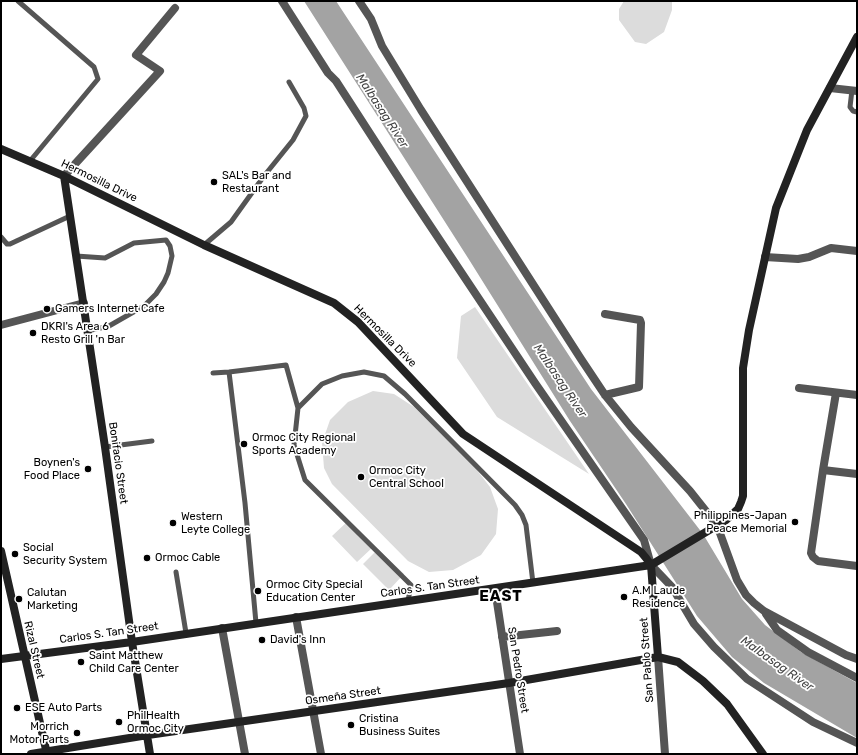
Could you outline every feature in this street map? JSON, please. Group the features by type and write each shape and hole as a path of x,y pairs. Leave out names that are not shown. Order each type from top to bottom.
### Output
{"street":[{"path":"282,1 328,73 336,81 409,194 535,383 644,540 650,565 672,587 694,624 714,647 747,679 813,722 857,743"},
{"path":"359,1 371,19 382,46 421,110 605,395 631,427 690,491 717,525 737,580 746,595 764,611 846,655 857,659"},
{"path":"64,176 160,70 136,55 175,8"},
{"name":"Carlos S. Tan Street","path":"1,659 132,642 650,565 710,530 733,514 738,509 743,496 743,368 749,330 776,208 807,130 857,37"},
{"path":"830,88 855,90"},
{"name":"Hermosilla Drive","path":"1,149 64,176 204,245 334,303 358,322 463,434 641,552 650,565"},
{"name":"Bonifacio Street","path":"64,176 84,303 86,331 105,447 132,642 150,754"},
{"path":"766,257 798,259 809,257 831,248 857,251"},
{"path":"1,325 84,303"},
{"path":"605,314 640,320 641,323 639,387 605,395"},
{"path":"799,388 857,395"},
{"path":"836,393 811,550 812,557 818,561 857,566"},
{"path":"823,470 857,474"},
{"name":"Rizal Street","path":"1,551 47,753"},
{"name":"San Pablo Street","path":"650,565 665,754"},
{"name":"San Pedro Street","path":"495,589 520,754"},
{"path":"764,611 777,630 802,648 857,678"},
{"path":"296,617 321,754"},
{"path":"222,628 245,754"},
{"path":"502,637 557,631"},
{"path":"658,657 678,662 703,681 727,704 763,754"},
{"name":"Osmeña Street","path":"31,754 47,753 148,735 509,683 658,657"}],"lane":[{"path":"18,1 94,67 98,79 30,162"},
{"path":"204,245 231,222 264,176 293,140 306,116 304,108 289,82"},
{"path":"855,90 850,107 853,111 857,112"},
{"path":"1,237 7,244 10,244 70,216"},
{"path":"76,256 105,258 134,243 166,240 170,246 172,256 164,282 156,294 144,306 109,326 86,331"},
{"path":"213,373 286,365 298,408 294,445 305,480 411,585 408,601"},
{"path":"229,372 245,503 256,623"},
{"path":"298,408 322,384 342,376 364,372 384,376 405,394 515,505 522,515 526,525 533,583"},
{"path":"105,447 152,441"},
{"path":"176,572 186,633"}],"shaded area":[{"path":"624,1 672,1 672,10 664,32 646,44 635,42 619,20 619,9"},
{"path":"475,307 589,474 497,417 457,358 461,316"},
{"path":"373,391 394,394 414,407 473,465 490,487 498,509 496,534 481,555 453,570 429,572 408,561 332,484 324,468 322,443 330,420 348,402"},
{"path":"348,521 373,547 357,562 332,536"},
{"path":"378,549 404,574 389,590 363,564"}],"water":[{"name":"Malbasag River","path":"304,1 336,1 591,389 703,534 742,599 765,625 801,652 857,683 857,738 764,683 732,657 697,616 626,504 570,421"}],"place":[{"name":"SAL's Bar and Restaurant","path":"214,182"},
{"name":"Gamers Internet Cafe","path":"47,309"},
{"name":"DKRI's Area 6 Resto Grill 'n Bar","path":"33,333"},
{"name":"Ormoc City Regional Sports Academy","path":"244,444"},
{"name":"Boynen's Food Place","path":"88,469"},
{"name":"Ormoc City Central School","path":"361,477"},
{"name":"Philippines-Japan Peace Memorial","path":"795,522"},
{"name":"Western Leyte College","path":"173,523"},
{"name":"Social Security System","path":"15,554"},
{"name":"Ormoc Cable","path":"147,558"},
{"name":"Ormoc City Special Education Center","path":"258,591"},
{"name":"A.M Laude Residence","path":"624,597"},
{"name":"Calutan Marketing","path":"19,599"},
{"name":"David's Inn","path":"262,640"},
{"name":"Saint Matthew Child Care Center","path":"81,662"},
{"name":"ESE Auto Parts","path":"17,708"},
{"name":"PhilHealth Ormoc City","path":"119,722"},
{"name":"Cristina Business Suites","path":"351,725"},
{"name":"Morrich Motor Parts","path":"77,733"}],"district":[{"name":"EAST","path":"501,597"}]}
